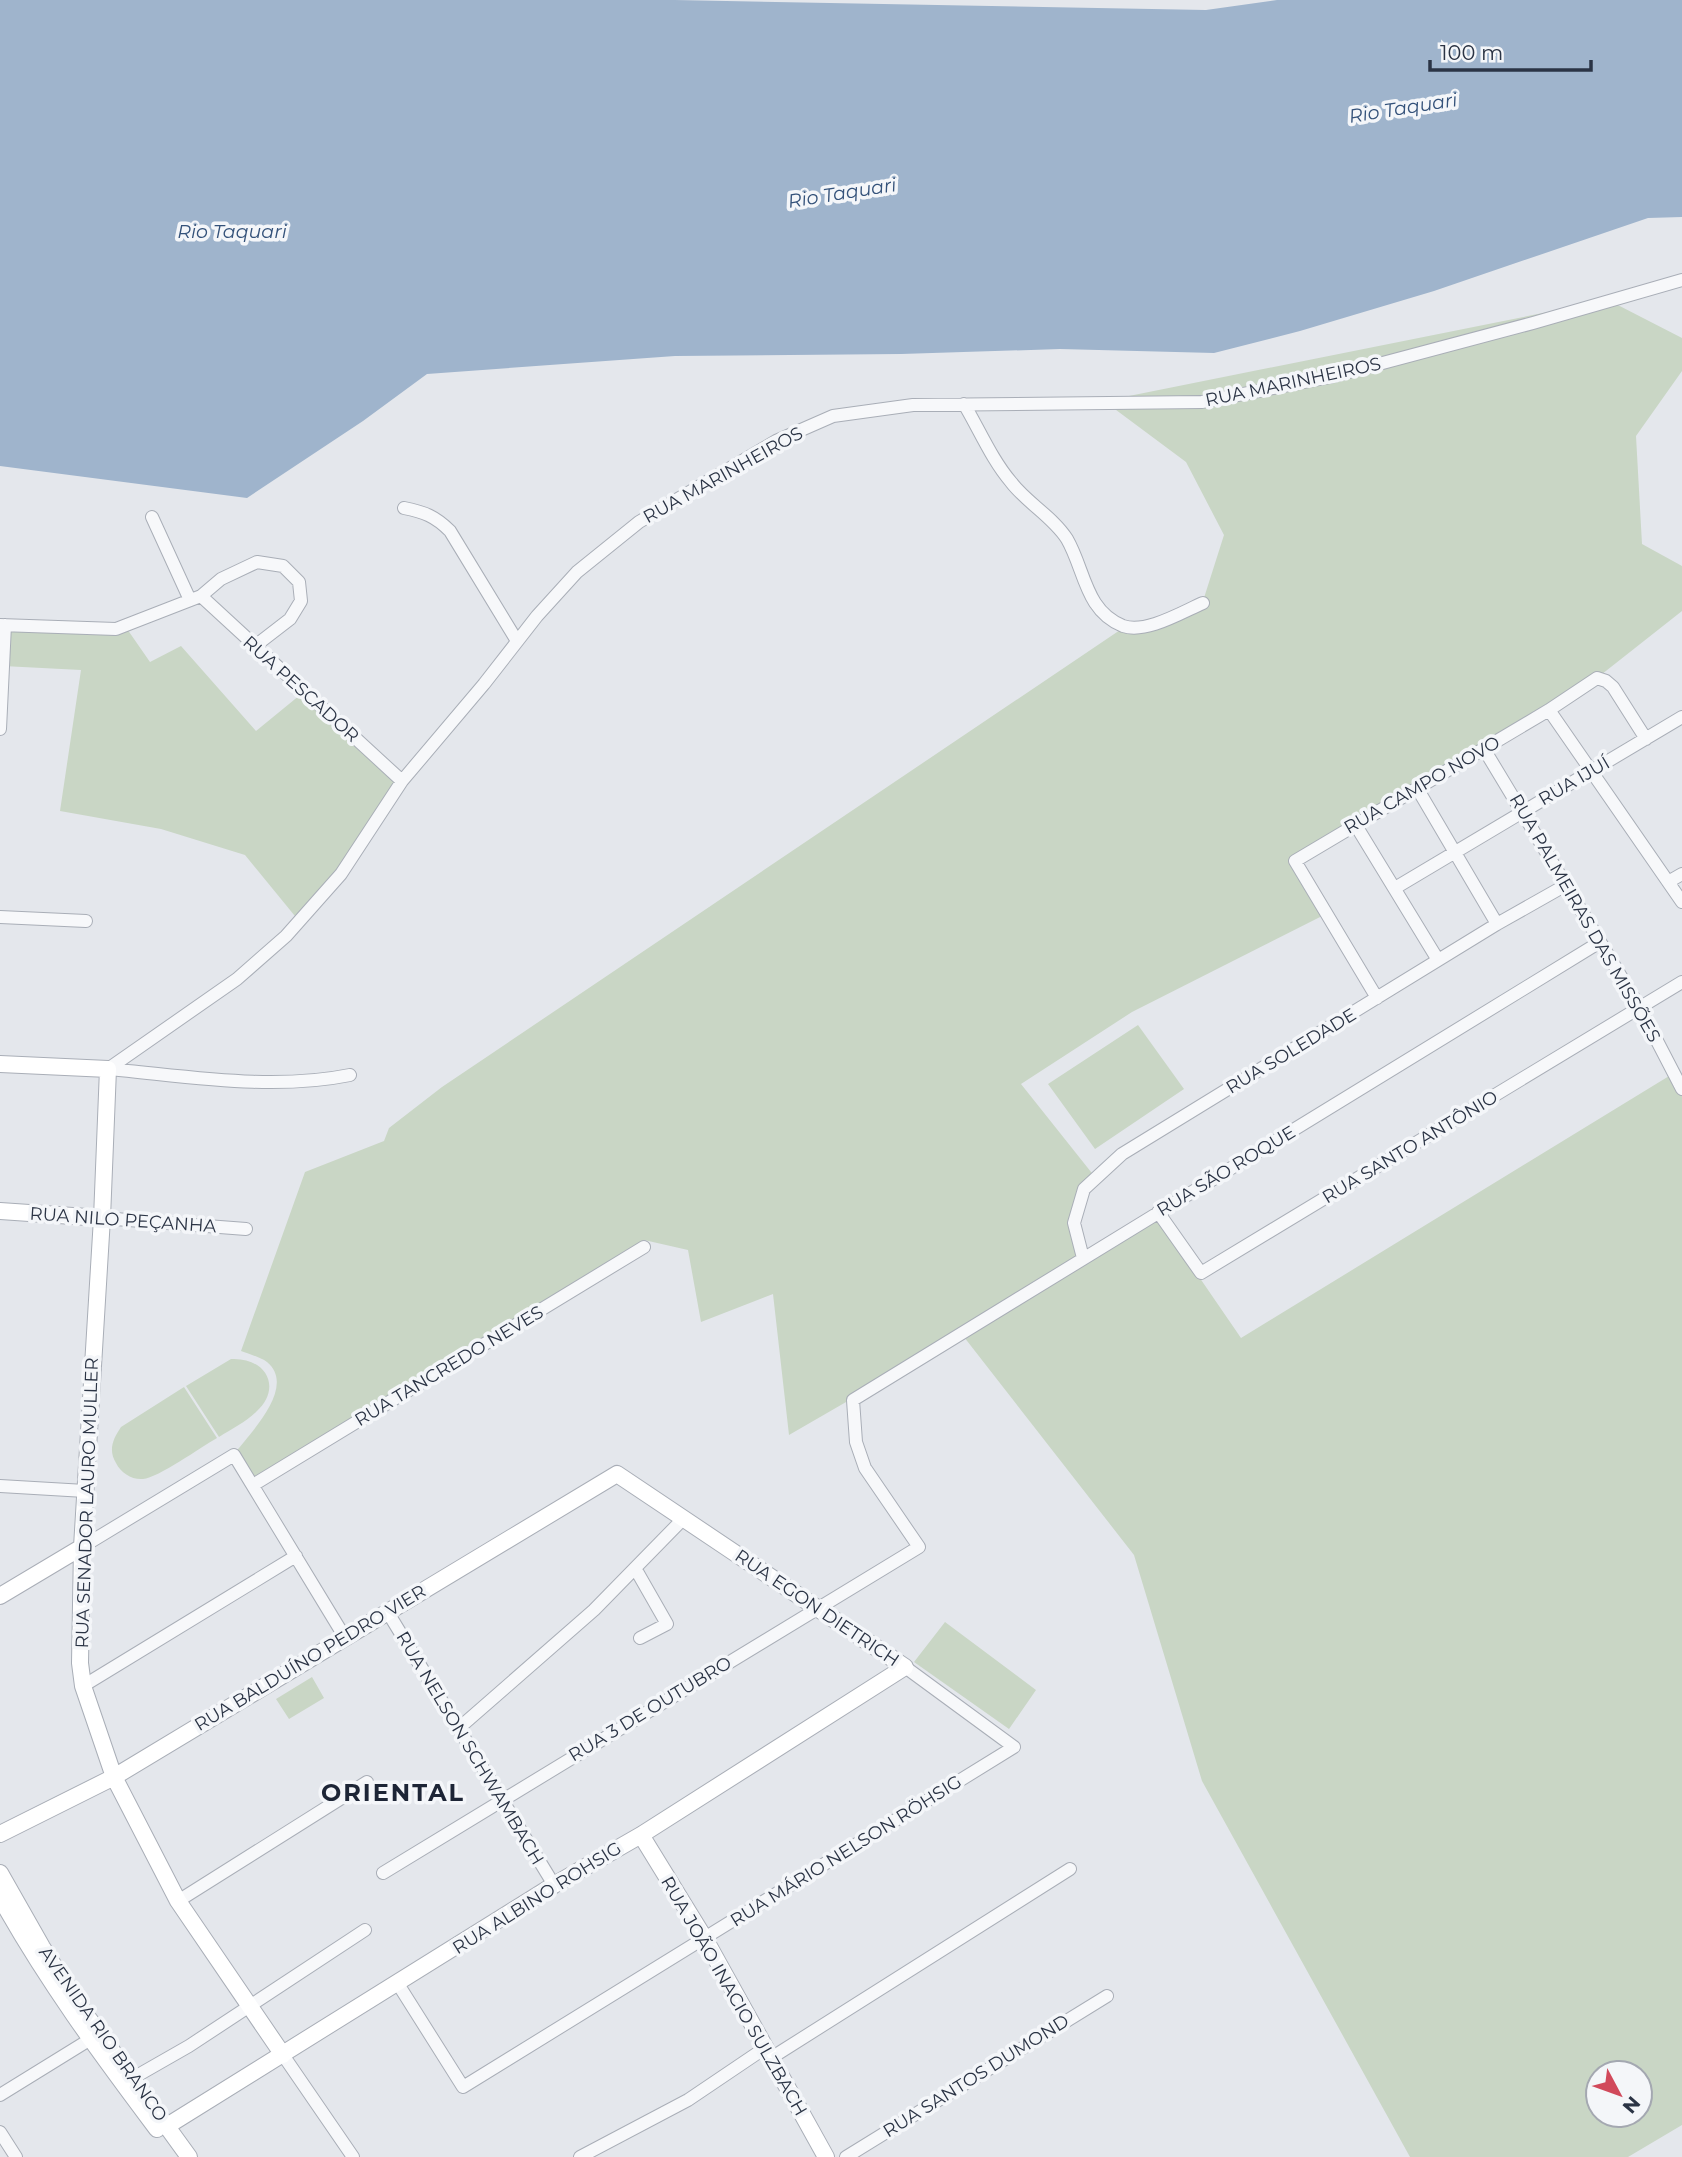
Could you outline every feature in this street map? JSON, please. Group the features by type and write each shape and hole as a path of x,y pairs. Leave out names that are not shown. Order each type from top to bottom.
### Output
{"street":[{"name":"RUA MARINHEIROS","path":"108,1069 237,979 286,936 341,874 402,781 537,616 577,572 639,523 776,441 833,416 913,405 1202,401 1330,377 1682,280"},
{"path":"964,404 1009,481 1058,527 1067,540 1091,599 1110,620 1126,627 1156,624 1203,603"},
{"path":"404,509 425,512 438,519 450,531 517,641"},
{"path":"152,517 195,598"},
{"path":"0,729 3,625 116,629 195,598 221,579 257,562 283,566 299,582 300,601 290,619 256,646"},
{"name":"RUA PESCADOR","path":"195,598 256,646 402,781"},
{"name":"RUA CAMPO NOVO","path":"1377,998 1295,861 1549,710 1597,678 1613,687 1646,739"},
{"path":"1549,710 1682,902"},
{"name":"RUA IJUÍ","path":"1395,888 1682,718"},
{"name":"RUA PALMEIRAS DAS MISSÕES","path":"1484,749 1640,1008 1682,1089"},
{"path":"1417,788 1497,924"},
{"path":"1355,824 1438,960"},
{"path":"1668,882 1682,874"},
{"name":"RUA SOLEDADE","path":"1083,1258 1074,1223 1084,1189 1122,1154 1497,924 1566,885"},
{"path":"0,917 86,921"},
{"name":"RUA SÃO ROQUE","path":"919,1547 865,1468 856,1443 853,1400 1600,942"},
{"name":"RUA SANTO ANTÔNIO","path":"1158,1212 1201,1273 1682,982"},
{"path":"0,1064 108,1069 234,1081 311,1080 350,1074"},
{"name":"RUA SENADOR LAURO MULLER","path":"108,1069 82,1548 80,1663 83,1686 114,1777 178,1901 353,2157"},
{"name":"RUA NILO PEÇANHA","path":"0,1211 246,1230"},
{"name":"RUA TANCREDO NEVES","path":"253,1485 644,1247"},
{"path":"0,1596 234,1455 344,1636"},
{"name":"RUA EGON DIETRICH","path":"617,1474 905,1667 1014,1747"},
{"name":"RUA BALDUÍNO PEDRO VIER","path":"0,1833 114,1777 617,1474"},
{"path":"0,1486 85,1491"},
{"path":"459,1728 594,1610 684,1518"},
{"name":"RUA 3 DE OUTUBRO","path":"383,1873 919,1547"},
{"path":"83,1686 296,1556"},
{"path":"635,1568 667,1624 640,1638"},
{"name":"RUA NELSON SCHWAMBACH","path":"387,1611 554,1885"},
{"name":"RUA ALBINO ROHSIG","path":"167,2126 554,1885 640,1835 905,1667"},
{"name":"RUA MÁRIO NELSON RÖHSIG","path":"398,1984 463,2087 1014,1747"},
{"path":"178,1901 367,1782"},
{"name":"RUA JOÃO INACIO SULZBACH","path":"640,1835 705,1939 826,2157"},
{"path":"580,2157 688,2100 1070,1870"},
{"name":"AVENIDA RIO BRANCO","path":"0,1873 81,2008 189,2157"},
{"name":"AVENIDA RIO BRANCO","path":"0,1896 33,1955 89,2040 176,2157"},
{"path":"133,2078 189,2046 365,1930"},
{"name":"RUA SANTOS DUMOND","path":"846,2157 1107,1996"},
{"path":"0,2095 89,2040"},
{"path":"0,2132 16,2157"}],"green space":[{"path":"1608,300 1682,338 1682,371 1636,436 1642,544 1682,566 1682,611 1597,678 1296,859 1328,913 1132,1012 1021,1084 1095,1177 1075,1221 1083,1255 789,1435 773,1294 701,1322 688,1250 644,1240 251,1479 235,1453 268,1409 277,1384 275,1372 267,1362 241,1351 305,1172 384,1141 389,1128 442,1087 1126,626 1157,623 1203,601 1224,535 1186,462 1104,401"},
{"path":"5,625 125,626 150,662 181,646 256,731 300,695 402,781 299,921 245,855 161,829 60,811 81,670 3,666"},
{"path":"1138,1025 1184,1089 1095,1149 1048,1084"},
{"path":"1674,1073 1682,1089 1682,2125 1628,2157 1410,2157 1202,1781 1134,1555 964,1337 1158,1217 1241,1338"},
{"path":"231,1359 253,1363 261,1369 267,1376 268,1393 264,1403 252,1416 219,1437 186,1386"},
{"path":"184,1387 217,1438 150,1477 139,1479 127,1475 118,1467 112,1454 114,1440 121,1427"},
{"path":"945,1622 1036,1690 1009,1729 914,1662"},
{"path":"312,1677 324,1698 289,1719 276,1699"}],"water":[{"name":"Rio Taquari","path":"0,0 675,0 1206,10 1277,0 1682,0 1682,217 1648,218 1434,291 1300,331 1214,353 1060,349 901,354 675,356 427,374 363,421 247,498 0,466"}],"district":[{"name":"ORIENTAL","path":"393,1792"}]}
